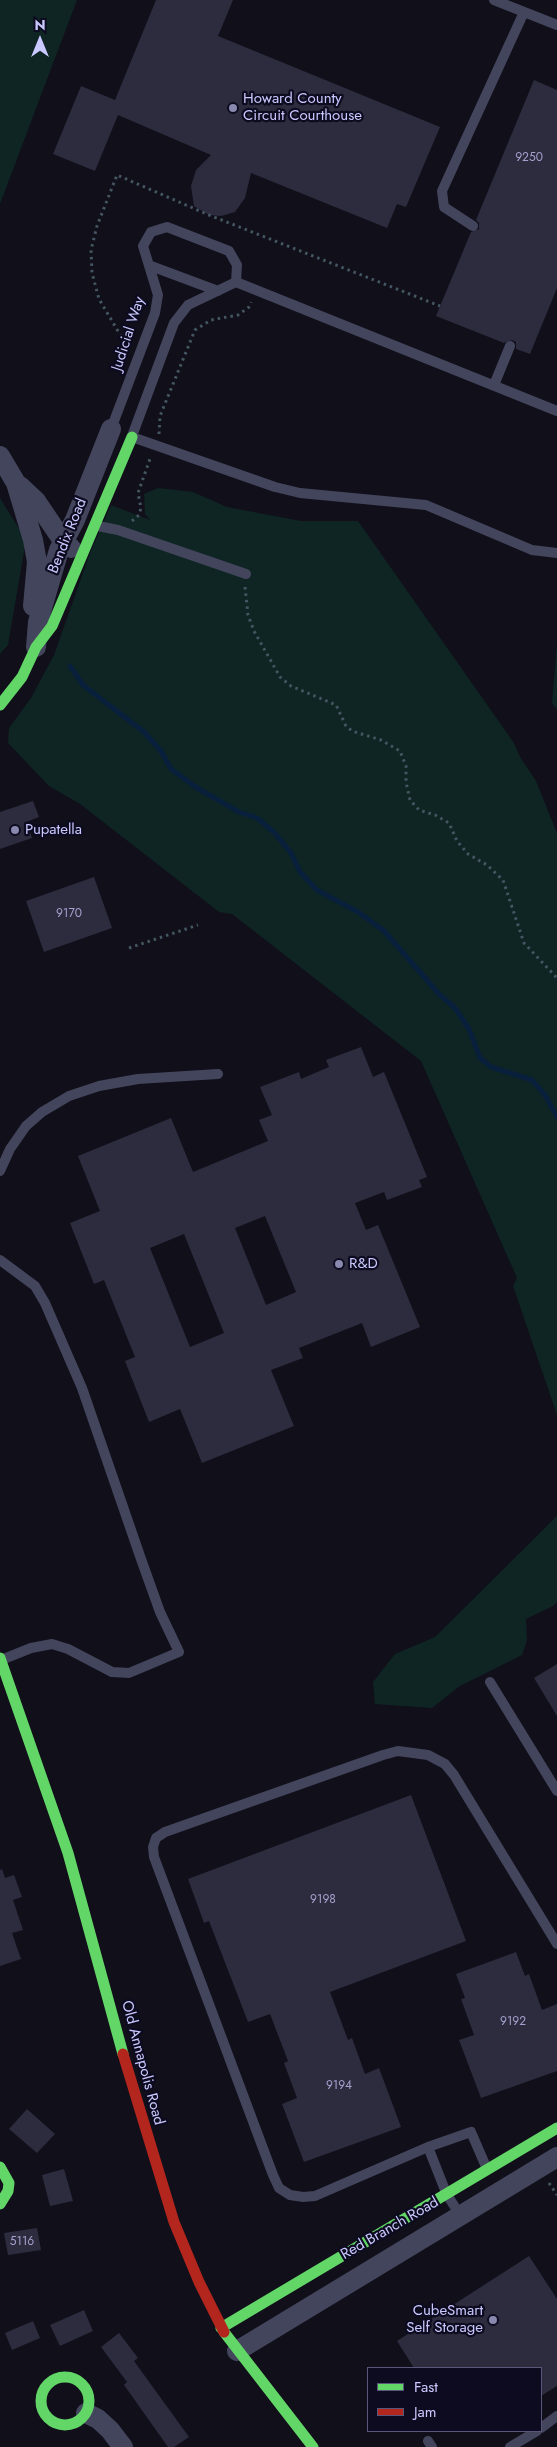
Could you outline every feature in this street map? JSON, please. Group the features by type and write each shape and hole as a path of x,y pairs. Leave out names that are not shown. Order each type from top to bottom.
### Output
{"street":[{"name":"Bendix Road","path":"36,647 38,622 63,541 75,520 111,429"},
{"name":"Bendix Road","path":"0,705 22,677 36,647 52,626 80,556 96,525 132,437"},
{"path":"0,456 16,483 26,511 37,562 33,609 36,647"},
{"path":"16,483 36,501 63,541 80,556"},
{"name":"Old Annapolis Road","path":"0,1659 68,1853 154,2162 174,2222 198,2282 221,2328 313,2447"},
{"name":"Red Branch Road","path":"237,2350 460,2216 494,2180 557,2128"},
{"name":"Red Branch Road","path":"221,2328 448,2195 557,2157"},
{"path":"0,2167 7,2176 9,2183 8,2191 0,2204"},
{"path":"69,2378 76,2380 82,2385 89,2399 86,2413 74,2424 58,2424 45,2414 41,2399 43,2391 54,2380 69,2378"},
{"path":"86,2413 110,2430 123,2447"}],"lane":[{"path":"494,0 557,25"},
{"path":"473,226 444,207 442,191 524,12"},
{"name":"Judicial Way","path":"111,429 155,313 158,295 151,266 143,246 151,232 167,227 229,251 237,265 236,282"},
{"path":"151,266 218,291"},
{"path":"132,437 174,323 188,306 236,282 557,411"},
{"path":"494,385 510,346"},
{"path":"111,429 275,487 300,493 426,505 532,550 557,553"},
{"path":"75,520 118,530 246,574"},
{"path":"0,1172 10,1149 26,1126 42,1112 69,1096 99,1086 138,1079 218,1074"},
{"path":"0,1260 35,1286 45,1303 82,1388 160,1612 179,1652 129,1673 112,1672 68,1649 52,1644 31,1648 0,1659"},
{"path":"490,1682 557,1791"},
{"path":"494,2180 471,2132 428,2147 315,2196 290,2195 280,2188 273,2175 154,1856 153,1847 156,1838 165,1832 383,1754 398,1751 428,1755 445,1764 454,1776 557,1944"},
{"path":"428,2147 448,2195 460,2216"},
{"path":"542,2427 557,2416"},
{"path":"510,2447 535,2432"}],"path":[{"path":"159,433 160,416 195,330 211,320 238,315 249,307 252,300"},
{"path":"128,522 134,520 139,515 138,493 151,457"},
{"path":"246,574 244,595 248,615 254,631 280,677 291,686 336,705 343,716 346,726 352,731 382,740 400,752 406,766 406,782 410,800 419,810 435,815 449,823 457,841 468,854 487,865 503,880 524,943 557,978"},
{"path":"129,948 198,925"},
{"path":"546,2179 557,2195"}],"green space":[{"path":"0,0 77,0 0,204"},
{"path":"158,488 193,492 227,507 301,521 358,521 514,743 520,757 536,781 557,833 557,1415 513,1286 517,1278 421,1061 232,914 219,912 80,804 49,786 8,743 9,728 31,698 54,655 90,553 111,505 150,520 145,514 144,494"},
{"path":"0,498 26,540 8,645 0,654"},
{"path":"557,644 557,710 552,703"},
{"path":"557,1516 557,1602 553,1606 526,1619 527,1640 522,1655 460,1686 432,1708 375,1704 373,1682 395,1654 435,1637"}],"building":[{"name":"Howard County Circuit Courthouse","path":"156,0 233,0 218,36 440,127 406,207 397,204 387,228 251,173 245,198 235,212 221,216 209,215 194,206 191,186 196,170 211,155 118,115 95,171 53,154 81,86 115,100"},
{"path":"534,80 557,90 557,288 530,354 516,349 516,342 512,340 504,343 436,316 471,232 479,229 479,223 476,220"},
{"name":"Pupatella","path":"33,801 39,817 26,822 32,838 0,849 0,812"},
{"path":"94,877 112,928 44,952 26,901"},
{"name":"R&D","path":"361,1047 373,1077 384,1072 427,1177 419,1180 422,1187 387,1200 384,1192 355,1203 366,1230 378,1225 420,1327 371,1347 362,1323 299,1348 303,1358 271,1370 294,1426 202,1463 180,1409 149,1422 125,1361 135,1357 104,1280 94,1284 70,1223 100,1211 78,1156 171,1118 193,1172 268,1141 259,1120 272,1115 260,1087 299,1072 301,1079 329,1067 326,1060","holes":["265,1216 296,1292 266,1305 235,1228","184,1234 224,1333 190,1347 150,1248"]},
{"path":"557,1664 557,1716 534,1678"},
{"path":"411,1795 466,1941 330,1992 348,2040 352,2038 365,2074 379,2068 401,2127 304,2162 282,2104 297,2098 284,2063 288,2061 270,2014 248,2022 209,1921 204,1923 188,1879"},
{"path":"2,1869 5,1878 14,1875 22,1897 13,1900 23,1930 12,1933 21,1959 0,1966 0,1870"},
{"path":"516,1952 525,1976 529,1974 542,2010 557,2004 557,2071 481,2098 459,2040 474,2035 461,1999 465,1998 456,1974"},
{"path":"27,2109 55,2134 37,2153 9,2129"},
{"path":"64,2169 73,2201 50,2206 42,2175"},
{"path":"37,2228 41,2250 8,2255 4,2233"},
{"name":"CubeSmart Self Storage","path":"529,2256 557,2299 557,2386 542,2395 542,2367 413,2367 397,2341"},
{"path":"84,2310 93,2331 60,2346 50,2325"},
{"path":"33,2321 40,2338 12,2350 5,2333"},
{"path":"119,2333 138,2358 134,2361 189,2437 174,2447 168,2447 124,2385 127,2382 101,2347"}],"waterway":[{"path":"70,666 83,685 144,732 161,751 171,769 197,788 239,812 257,818 274,832 291,853 300,872 317,890 358,912 384,931 439,994 455,1008 469,1029 480,1058 491,1067 532,1080 545,1095 557,1117"}],"traffic: fast":[{"path":"0,705 22,677 36,647 52,626 132,437"},
{"path":"0,1658 68,1853 123,2054"},
{"path":"221,2328 557,2128"},
{"path":"0,2167 9,2183 8,2191 0,2204"},
{"path":"224,2332 313,2447"},
{"path":"65,2377 74,2379 82,2384 87,2392 89,2401 87,2410 82,2418 74,2423 65,2425 56,2423 48,2418 43,2410 41,2401 43,2392 48,2384 56,2379 65,2377"}],"traffic: jam":[{"path":"123,2054 174,2222 199,2282 224,2332"}],"place":[{"name":"Howard County Circuit Courthouse","path":"233,108"},
{"name":"Pupatella","path":"15,830"},
{"name":"R&D","path":"339,1264"},
{"name":"CubeSmart Self Storage","path":"493,2320"}]}
